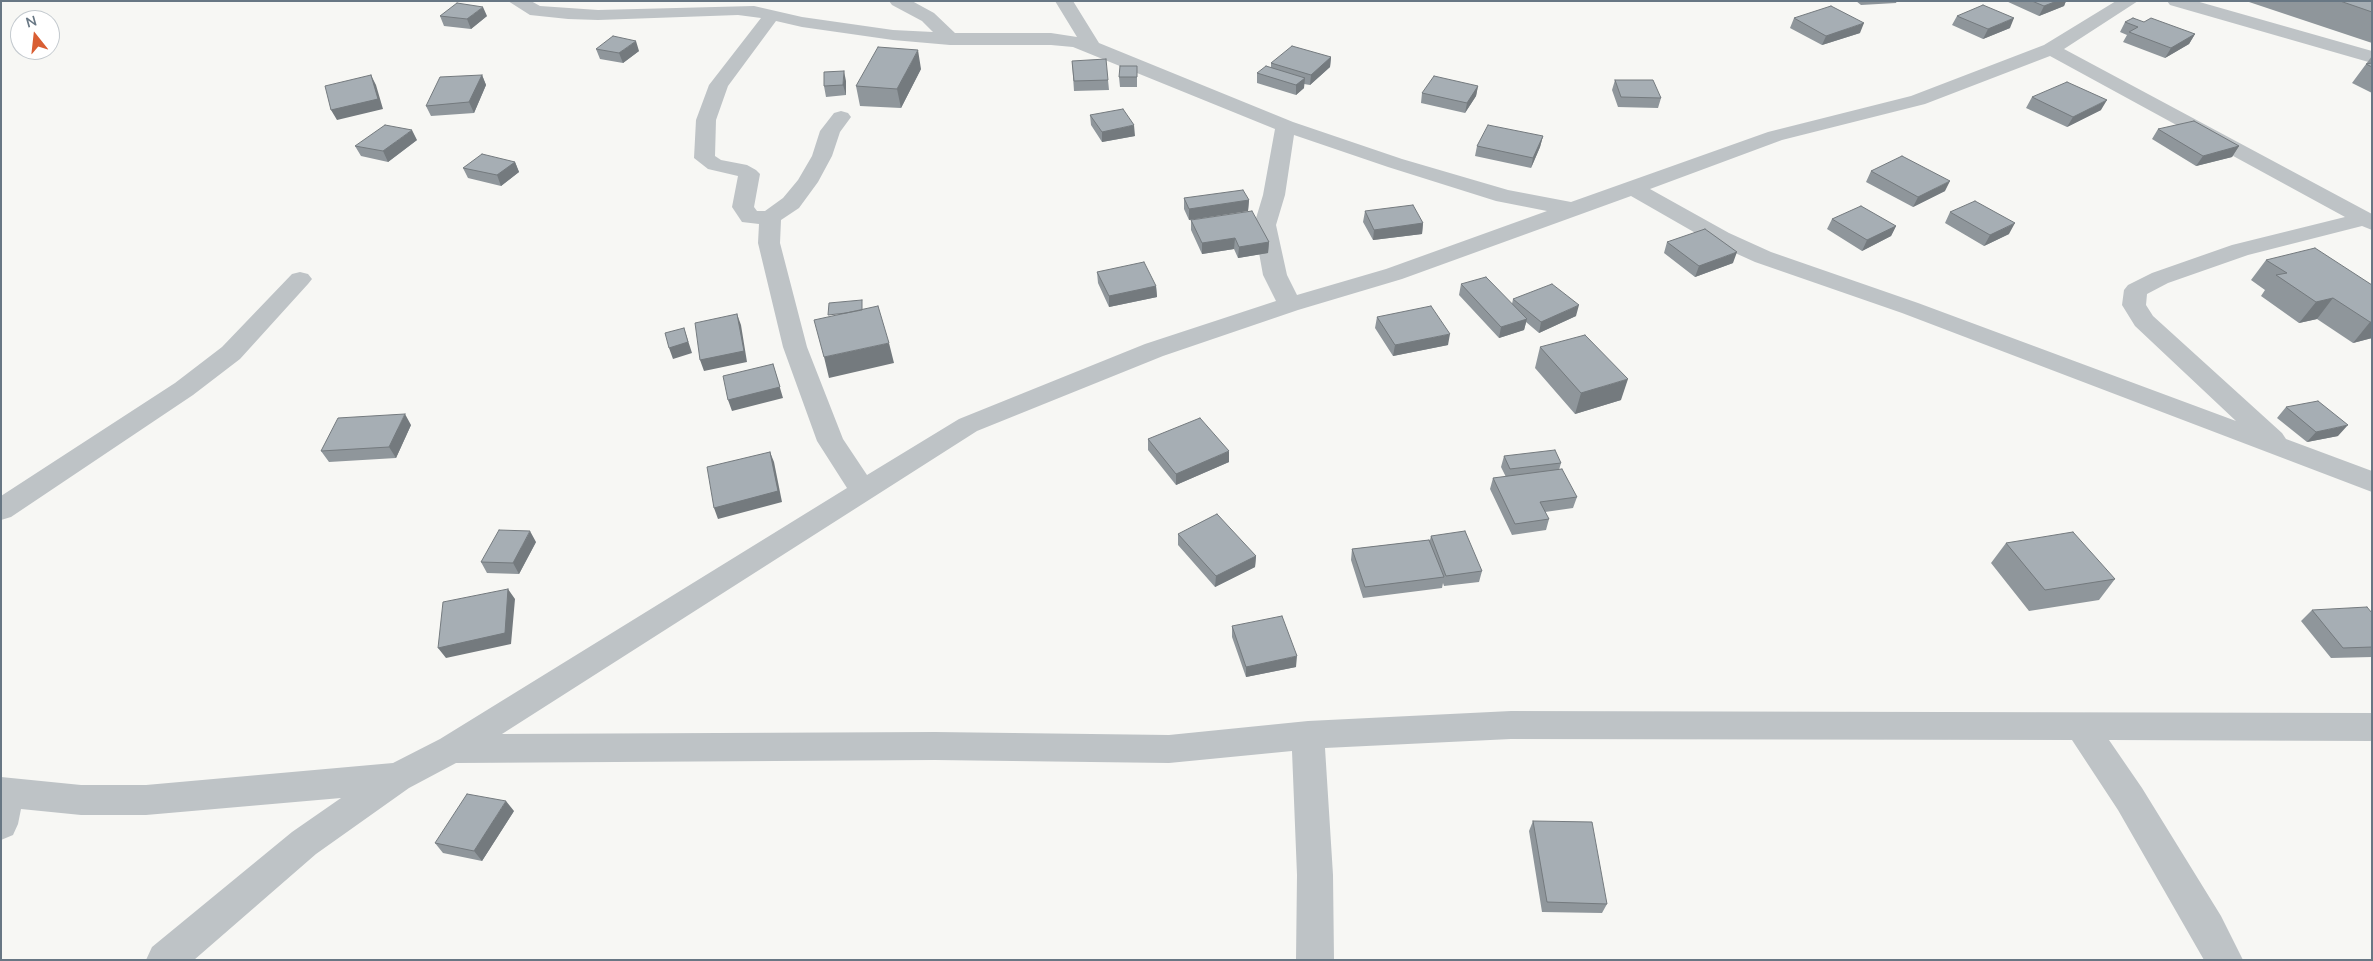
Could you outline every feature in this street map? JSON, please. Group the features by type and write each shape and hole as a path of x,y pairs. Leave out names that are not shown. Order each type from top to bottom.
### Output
{"street":[{"path":"521,4 547,1"},
{"path":"898,1 928,17 950,39"},
{"path":"1064,1 1092,47"},
{"path":"165,960 304,843 397,778 452,749 802,532 968,425 1154,350 1290,305 1394,274 1776,136 1918,100 2051,49 2129,1"},
{"path":"2176,1 2372,57"},
{"path":"521,4 536,11 598,15 684,7 738,10 802,22 892,35 950,39 1051,39 1092,47 1286,126 1395,163 1504,196 1574,210"},
{"path":"772,16 718,85 706,120 704,158 715,165 740,169 749,174 743,207 750,217 770,218 791,203 807,182 822,156 830,131 841,118"},
{"path":"2051,49 2368,221"},
{"path":"1286,126 1281,146 1274,196 1265,225 1275,274 1290,305"},
{"path":"1631,187 1721,238 1763,257 1910,308 2372,482"},
{"path":"770,218 769,243 795,347 830,441 863,491"},
{"path":"2283,450 2144,322 2134,305 2136,290 2160,278 2240,250 2368,221"},
{"path":"1,510 184,389 231,353 300,279"},
{"path":"452,749 935,746 1169,749 1308,735 1511,725 2372,727"},
{"path":"2081,727 2130,799 2208,929 2224,960"},
{"path":"1308,735 1315,875 1315,960"},
{"path":"3,803 146,800 397,778"}],"building":[{"path":"2032,1 2057,1 2044,6"},
{"path":"2340,1 2372,1 2372,12"},
{"path":"457,3 483,7 467,19 440,16"},
{"path":"1983,5 2014,18 1988,29 1957,16"},
{"path":"1831,6 1864,23 1826,36 1794,18"},
{"path":"2133,18 2144,22 2151,18 2195,34 2171,48 2129,32 2138,27 2125,22"},
{"path":"613,36 636,41 619,53 596,49"},
{"path":"1292,46 1331,57 1311,75 1271,63"},
{"path":"878,47 918,50 897,89 856,86"},
{"path":"1106,59 1108,80 1074,81 1072,61"},
{"path":"1120,66 1137,66 1137,77 1119,77"},
{"path":"1266,66 1305,78 1296,85 1257,73"},
{"path":"844,71 843,85 824,86 824,72"},
{"path":"371,75 378,99 331,110 325,86"},
{"path":"482,75 469,102 426,106 440,77"},
{"path":"1434,76 1478,86 1467,103 1422,93"},
{"path":"1615,80 1653,80 1661,98 1621,97"},
{"path":"2067,82 2107,100 2073,117 2032,97"},
{"path":"1123,109 1134,125 1102,132 1090,115"},
{"path":"2194,121 2239,146 2203,156 2158,129"},
{"path":"385,125 412,130 383,151 355,146"},
{"path":"1488,125 1543,136 1533,158 1477,146"},
{"path":"482,154 515,162 497,175 463,168"},
{"path":"1902,156 1950,181 1918,197 1871,171"},
{"path":"1243,190 1249,200 1189,209 1184,198"},
{"path":"1975,201 2015,223 1990,235 1950,212"},
{"path":"1413,205 1423,223 1374,230 1365,211"},
{"path":"1861,206 1896,226 1867,240 1832,219"},
{"path":"1252,211 1269,242 1239,247 1235,238 1202,243 1191,220"},
{"path":"1705,229 1737,252 1699,266 1667,242"},
{"path":"2315,248 2372,285 2372,322 2333,298 2316,302 2276,275 2287,273 2266,260"},
{"path":"1144,262 1156,286 1109,296 1097,272"},
{"path":"1486,277 1527,319 1501,327 1461,284"},
{"path":"1552,284 1579,305 1541,322 1513,299"},
{"path":"862,300 862,310 828,315 829,303"},
{"path":"878,306 889,343 824,357 814,320"},
{"path":"1431,306 1450,334 1395,345 1377,317"},
{"path":"737,314 744,351 700,360 695,323"},
{"path":"684,328 688,342 669,348 665,333"},
{"path":"1585,335 1628,379 1581,393 1540,347"},
{"path":"773,364 780,387 728,400 723,376"},
{"path":"2318,401 2348,425 2316,432 2286,407"},
{"path":"405,414 389,447 321,451 338,418"},
{"path":"1200,418 1229,451 1176,474 1148,439"},
{"path":"1555,450 1561,463 1510,469 1504,456"},
{"path":"770,452 778,491 714,508 707,467"},
{"path":"1562,469 1577,497 1540,502 1549,519 1515,524 1493,478"},
{"path":"1217,514 1256,556 1216,576 1178,534"},
{"path":"499,530 530,531 513,563 481,562"},
{"path":"1465,531 1482,571 1446,576 1431,536"},
{"path":"2073,532 2115,579 2045,590 2006,543"},
{"path":"1429,540 1444,577 1365,587 1352,549"},
{"path":"508,589 505,633 438,648 443,602"},
{"path":"2367,607 2372,613 2372,647 2343,648 2312,610"},
{"path":"1282,616 1297,656 1246,667 1232,626"},
{"path":"467,794 506,801 474,851 435,843"},
{"path":"1533,821 1592,822 1607,904 1547,902"}]}
